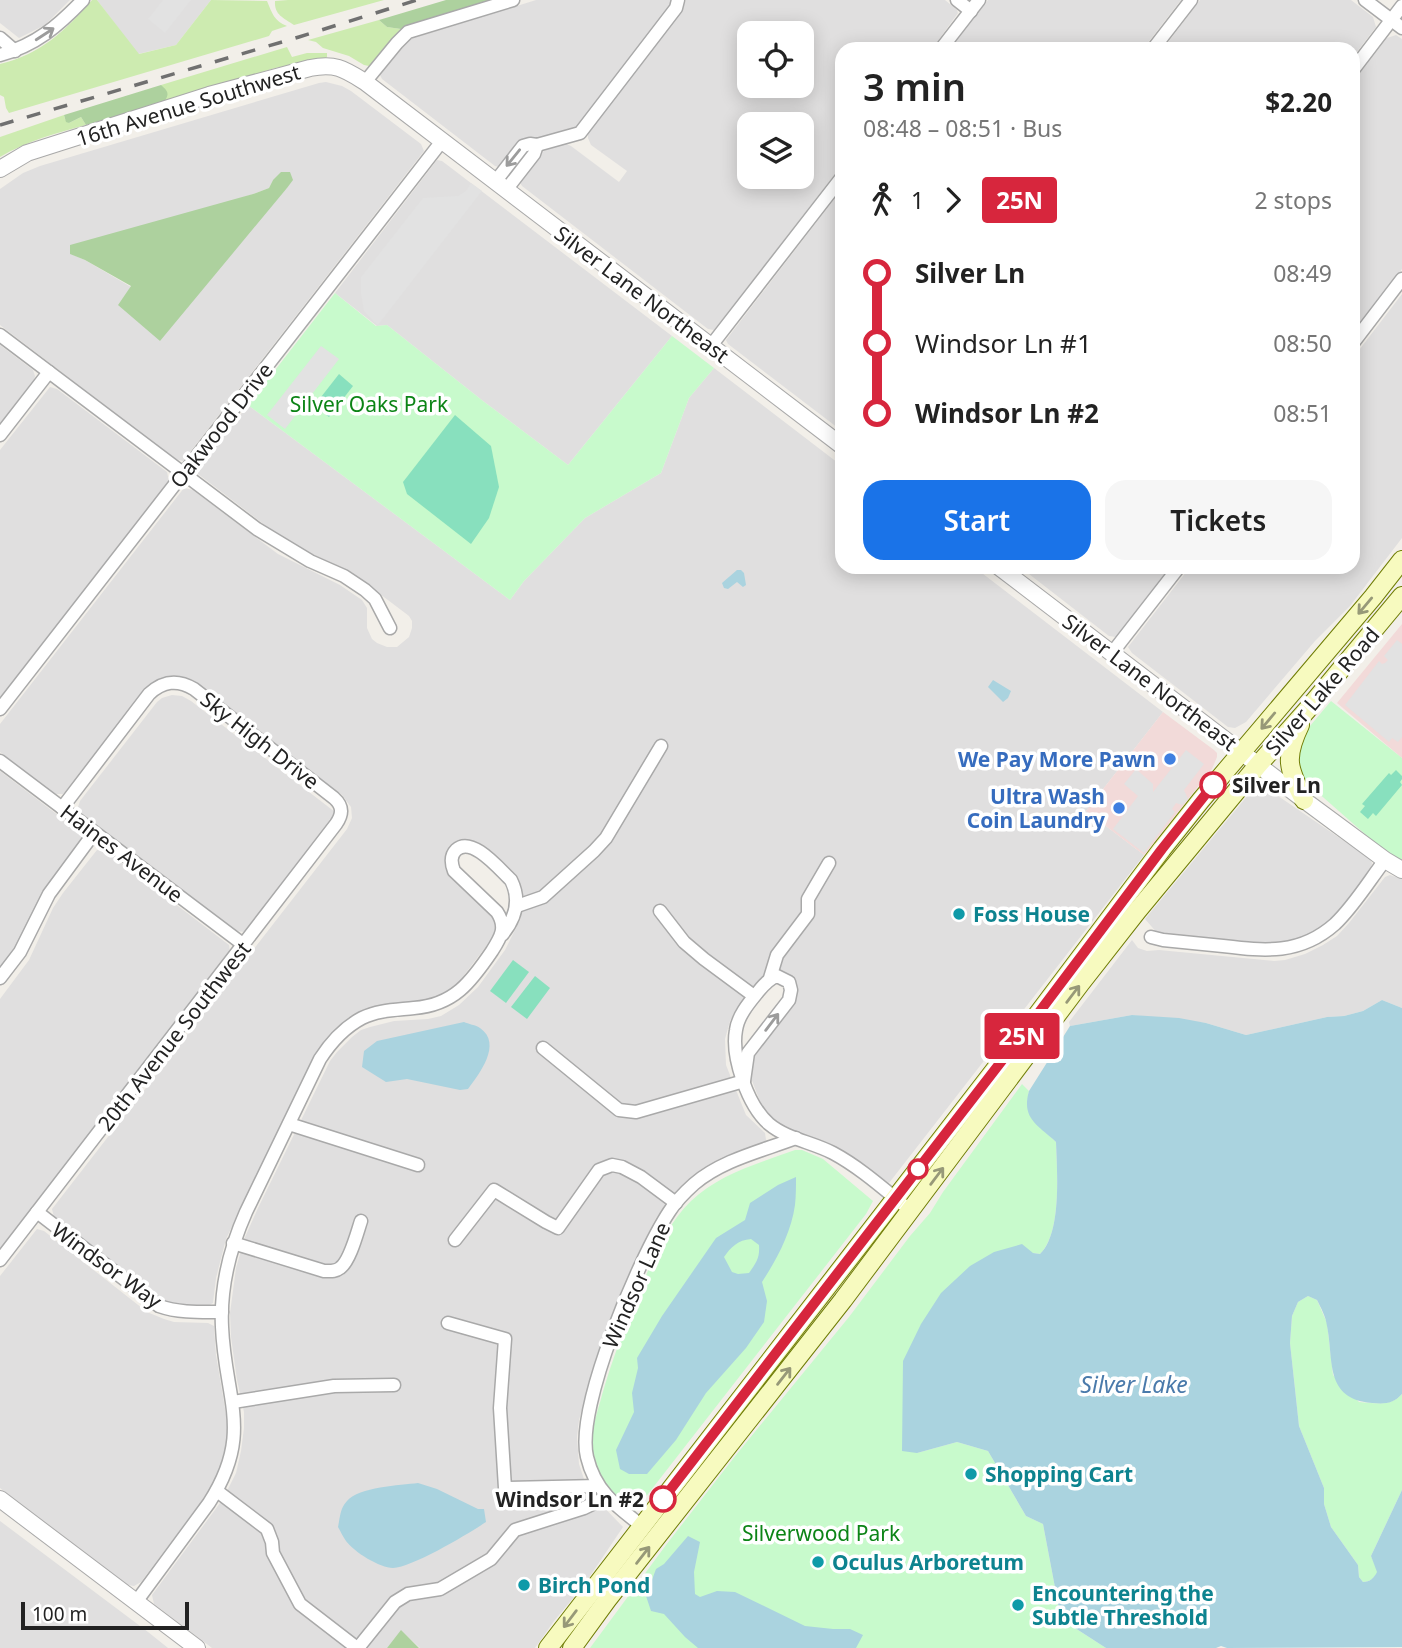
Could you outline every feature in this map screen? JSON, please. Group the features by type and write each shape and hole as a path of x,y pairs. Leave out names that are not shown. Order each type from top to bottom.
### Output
{"main road":[{"path":"548,1648 896,1199 1162,849 1402,560"},
{"name":"Silver Lake Road","path":"572,1648 835,1311 1147,899 1402,596"},
{"path":"1304,800 1293,779 1289,753 1307,710"}],"street":[{"path":"0,55 15,51 45,35 83,0"},
{"path":"365,82 408,32 513,0"},
{"path":"500,186 534,153 537,145 580,133 676,8 678,0"},
{"path":"946,42 975,5 957,0"},
{"path":"1158,42 1191,0"},
{"path":"1365,0 1397,24"},
{"path":"1360,63 1397,24 1402,6"},
{"path":"0,38 15,51"},
{"name":"16th Avenue Southwest","path":"0,169 27,153 209,95 326,65 344,69 365,82 442,141"},
{"name":"Silver Lane Northeast","path":"442,141 835,441"},
{"name":"Oakwood Drive","path":"0,709 442,141"},
{"path":"710,346 835,186"},
{"path":"1360,334 1402,279"},
{"path":"0,335 277,543 344,576 365,590 375,599 390,628"},
{"path":"0,435 49,373"},
{"name":"Silver Lane Northeast","path":"1008,574 1304,800 1384,860 1402,870"},
{"path":"1112,653 1174,574"},
{"name":"Sky High Drive","path":"62,808 149,694 163,684 179,682 194,689 216,706 340,803 342,809"},
{"path":"517,906 543,897 606,838 661,746"},
{"name":"Haines Avenue","path":"0,761 244,945"},
{"name":"20th Avenue Southwest","path":"0,1260 336,824 342,809"},
{"path":"0,978 20,952 49,894 94,833"},
{"path":"136,1602 217,1491 226,1471 234,1439 233,1402 225,1357 222,1312 224,1283 233,1243 320,1059 340,1033 364,1017 379,1012 433,1006 445,1002 462,989 478,971 514,918 516,894 511,880 479,850 465,846 454,852 451,859 454,871 497,912 503,926 502,934"},
{"path":"1151,937 1261,950 1293,947 1309,941 1336,923 1384,860"},
{"path":"829,863 808,900 808,914 777,955 770,978 739,1018 735,1031 734,1054 754,1105 772,1126 834,1153 911,1211"},
{"path":"660,911 684,942 754,996"},
{"path":"744,1082 748,1053 789,1000 789,982 777,975 770,978"},
{"path":"543,1048 619,1110 630,1112 744,1082"},
{"path":"289,1124 418,1165"},
{"name":"Windsor Lane","path":"642,1526 598,1486 587,1457 585,1429 611,1338 633,1281 660,1227 676,1203 696,1182 733,1161 796,1138"},
{"path":"455,1240 494,1190 558,1228 599,1170 612,1165 641,1177 676,1203"},
{"name":"Windsor Way","path":"37,1212 159,1306 183,1312 222,1312"},
{"path":"233,1243 331,1272 343,1266 361,1221"},
{"path":"448,1323 505,1339 500,1408 505,1488 598,1486"},
{"path":"233,1402 334,1386 394,1385"},
{"path":"217,1491 267,1530 273,1553 300,1604 357,1648 395,1602 408,1594 440,1589 491,1559 515,1530 584,1508 607,1497"},
{"path":"0,1499 197,1648"}],"shaded area":[{"path":"0,0 70,0 45,25 19,38 0,23"},
{"path":"97,0 211,0 176,45 138,54"},
{"path":"163,0 191,0 165,33 148,19"},
{"path":"536,0 673,0 576,127 520,144 499,167 380,75 410,39"},
{"path":"686,0 945,0 958,13 937,42 835,42 835,174 714,330 708,329 522,186 519,181 542,152 564,143 619,182 627,171 591,145 588,134 681,12"},
{"path":"988,0 1181,0 1148,42 955,42"},
{"path":"1200,0 1351,0 1373,17 1376,27 1360,48 1360,42 1168,42"},
{"path":"1396,35 1402,39 1402,269 1360,324 1360,73 1387,38"},
{"path":"319,83 342,86 351,91 421,144 424,151 183,461 175,459 0,325 0,189 23,173 40,166","holes":["273,180 287,188 118,305 131,287 71,254 253,194 269,188"]},
{"path":"437,160 442,161 672,336 568,465 387,325 377,326 335,293"},
{"path":"471,183 482,191 378,325 364,311 361,277 423,198 458,196 466,191"},
{"path":"835,198 835,426 726,340"},
{"path":"1402,294 1402,538 1350,606 1315,641 1246,722 1235,728 1228,727 1132,653 1128,647 1185,574 1360,574 1360,349"},
{"path":"0,345 33,370 35,376 0,423"},
{"path":"321,346 339,359 285,429 267,415"},
{"path":"714,368 835,461 835,574 983,574 1163,712 1086,811 1144,855 889,1183 840,1149 785,1128 767,1113 761,1104 751,1078 751,1064 794,999 773,972 763,976 737,1008 725,1039 726,1065 746,1115 765,1133 766,1140 763,1144 693,1177 675,1193 656,1218 636,1258 597,1356 579,1420 577,1437 579,1464 585,1482 592,1495 623,1527 584,1585 535,1648 420,1648 401,1631 387,1648 212,1648 154,1604 152,1595 223,1499 236,1473 244,1412 237,1380 230,1313 236,1268 245,1237 330,1061 337,1052 361,1030 394,1021 441,1016 459,1005 478,987 505,950 520,920 523,909 521,895 476,846 448,859 494,918 494,936 448,993 432,1001 358,1012 349,1017 324,1042 313,1059 226,1239 213,1303 208,1306 186,1306 163,1301 54,1217 52,1209 347,829 352,818 351,807 342,795 205,691 167,678 63,794 51,791 0,752 0,724 184,488 193,490 278,554 340,585 362,600 367,608 367,628 377,643 397,647 409,637 412,621 409,616 351,572 293,545 278,535 198,474 198,469 248,405 510,600 524,581 585,518 661,473 689,398"},
{"path":"50,387 57,389 167,472 169,481 0,698 0,450"},
{"path":"1029,574 1165,574 1116,637 1109,636"},
{"path":"1402,624 1402,758 1337,703"},
{"path":"1397,640 1402,644 1402,737 1398,742 1392,738 1389,742 1345,705 1379,661 1382,664 1388,660 1384,656"},
{"path":"172,695 191,701 335,812 336,817 245,932 236,931 81,813 78,807 157,702"},
{"path":"1163,712 1214,750 1217,757 1212,769 1144,855 1086,811"},
{"path":"1186,750 1204,764 1184,790 1188,799 1182,805 1176,803 1172,809 1175,812 1144,853 1113,829 1138,796 1124,784 1136,769 1153,784 1153,792"},
{"path":"0,771 83,836 0,972"},
{"path":"1262,785 1369,858 1371,869 1355,892 1322,928 1292,942 1258,945 1158,934 1145,919 1253,789"},
{"path":"97,850 106,851 229,945 230,952 0,1250 0,999 29,960 53,908"},
{"path":"1390,875 1402,879 1402,1008 1382,1000 1363,1011 1344,1016 1327,1017 1246,1035 1206,1023 1132,1015 1070,1026 1069,1022 1132,940 1138,948 1147,951 1285,960 1305,954 1337,936 1385,877"},
{"path":"37,1229 44,1231 147,1312 174,1322 208,1323 214,1326 227,1420 223,1461 204,1498 141,1582 134,1586 128,1585 0,1488 0,1276"},
{"path":"0,1521 148,1632 168,1648 0,1648"}],"green space":[{"path":"92,0 97,0 139,54 176,45 211,0 267,1 276,19 287,26 272,31 269,36 9,113 4,97 0,95 0,64 40,48 72,22"},
{"path":"384,0 294,25 280,16 275,6 275,1"},
{"path":"446,0 495,0 401,29 387,27 379,20"},
{"path":"379,20 387,27 401,29 369,66 308,40"},
{"path":"287,47 292,57 307,53 327,53 327,57 275,68 164,102 161,85"},
{"path":"161,85 167,93 164,102 86,125 81,117 66,122 64,115"},
{"path":"64,115 69,123 81,117 86,125 31,142 0,157 0,137"},
{"path":"281,172 290,172 293,180 160,341 118,305 131,286 70,254 70,245 269,188"},
{"name":"Silver Oaks Park","path":"335,293 376,326 387,325 568,465 672,336 714,368 689,398 661,473 585,518 524,581 510,600 248,405"},
{"path":"339,374 353,386 329,417 314,406"},
{"path":"455,415 491,446 499,487 489,518 471,544 407,494 403,482"},
{"path":"1331,701 1402,758 1402,861 1374,842 1299,776 1294,745"},
{"path":"1396,770 1402,776 1402,785 1376,816 1373,813 1368,819 1360,812 1365,806 1362,804 1389,773 1391,775"},
{"path":"513,960 529,972 506,1003 490,991"},
{"path":"535,976 550,988 527,1019 511,1007"},
{"name":"Silverwood Park","path":"1022,1084 1029,1091 1031,1114 1056,1142 1057,1201 1052,1232 1040,1254 1033,1253 917,1453 957,1442 988,1451 1026,1516 1043,1524 1061,1619 1106,1648 590,1648 736,1455 930,1213"},
{"path":"795,1150 802,1150 823,1159 873,1201 866,1214 634,1512 618,1499 599,1473 593,1453 592,1436 610,1369 649,1269 674,1222 702,1192 740,1170"},
{"path":"1308,1296 1317,1300 1327,1323 1333,1375 1359,1402 1388,1403 1402,1394 1402,1490 1371,1556 1378,1572 1365,1582 1359,1577 1358,1565 1331,1527 1324,1504 1324,1488 1299,1426 1290,1343 1292,1316 1298,1302"},
{"path":"401,1630 419,1648 387,1648"}],"water":[{"path":"737,570 744,573 746,585 743,587 737,582 728,589 724,588 722,583"},
{"path":"993,680 1011,691 1003,702 988,687"},
{"name":"Silver Lake","path":"1382,1000 1402,1008 1402,1394 1392,1402 1372,1403 1346,1394 1334,1376 1324,1316 1317,1300 1308,1296 1298,1302 1292,1316 1290,1343 1299,1426 1324,1488 1324,1504 1331,1527 1358,1565 1359,1577 1363,1582 1372,1579 1377,1572 1371,1556 1402,1490 1402,1647 1106,1648 1061,1619 1043,1524 1026,1516 988,1451 957,1442 917,1453 902,1451 903,1361 921,1324 941,1293 970,1266 994,1252 1022,1244 1033,1253 1040,1254 1047,1244 1052,1232 1057,1201 1056,1142 1033,1121 1029,1115 1027,1101 1029,1091 1070,1026 1132,1015 1179,1018 1246,1035 1327,1017 1344,1016 1363,1011"},
{"path":"464,1022 480,1028 487,1035 489,1042 487,1059 468,1089 460,1090 407,1079 386,1082 362,1067 364,1051 377,1041"},
{"path":"796,1177 795,1205 787,1236 762,1282 767,1301 764,1322 746,1348 706,1393 676,1440 647,1474 629,1474 620,1469 616,1450 634,1412 632,1393 638,1368 637,1358 662,1316 716,1238 745,1220 750,1203","holes":["751,1239 759,1245 757,1260 749,1273 732,1272 724,1257 732,1247"]},
{"path":"418,1483 478,1509 484,1509 486,1522 426,1556 393,1568 368,1559 346,1541 338,1527 343,1507 353,1496 380,1488"},
{"path":"688,1536 700,1542 694,1572 695,1594 700,1597 717,1591 735,1592 805,1626 850,1629 863,1635 856,1648 698,1648 664,1614 651,1611 646,1596 656,1569 664,1564"}],"railway":[{"path":"0,125 417,0"}],"bus line":[{"name":"25N","path":"663,1499 1213,785"}],"place":[{"name":"We Pay More Pawn","path":"1170,759"},
{"name":"Silver Ln","path":"1213,785"},
{"name":"Ultra Wash Coin Laundry","path":"1119,808"},
{"name":"Foss House","path":"959,914"},
{"name":"Shopping Cart","path":"971,1474"},
{"name":"Windsor Ln #2","path":"663,1499"},
{"name":"Oculus Arboretum","path":"818,1562"},
{"name":"Birch Pond","path":"524,1585"},
{"name":"Encountering the Subtle Threshold","path":"1018,1605"}]}
